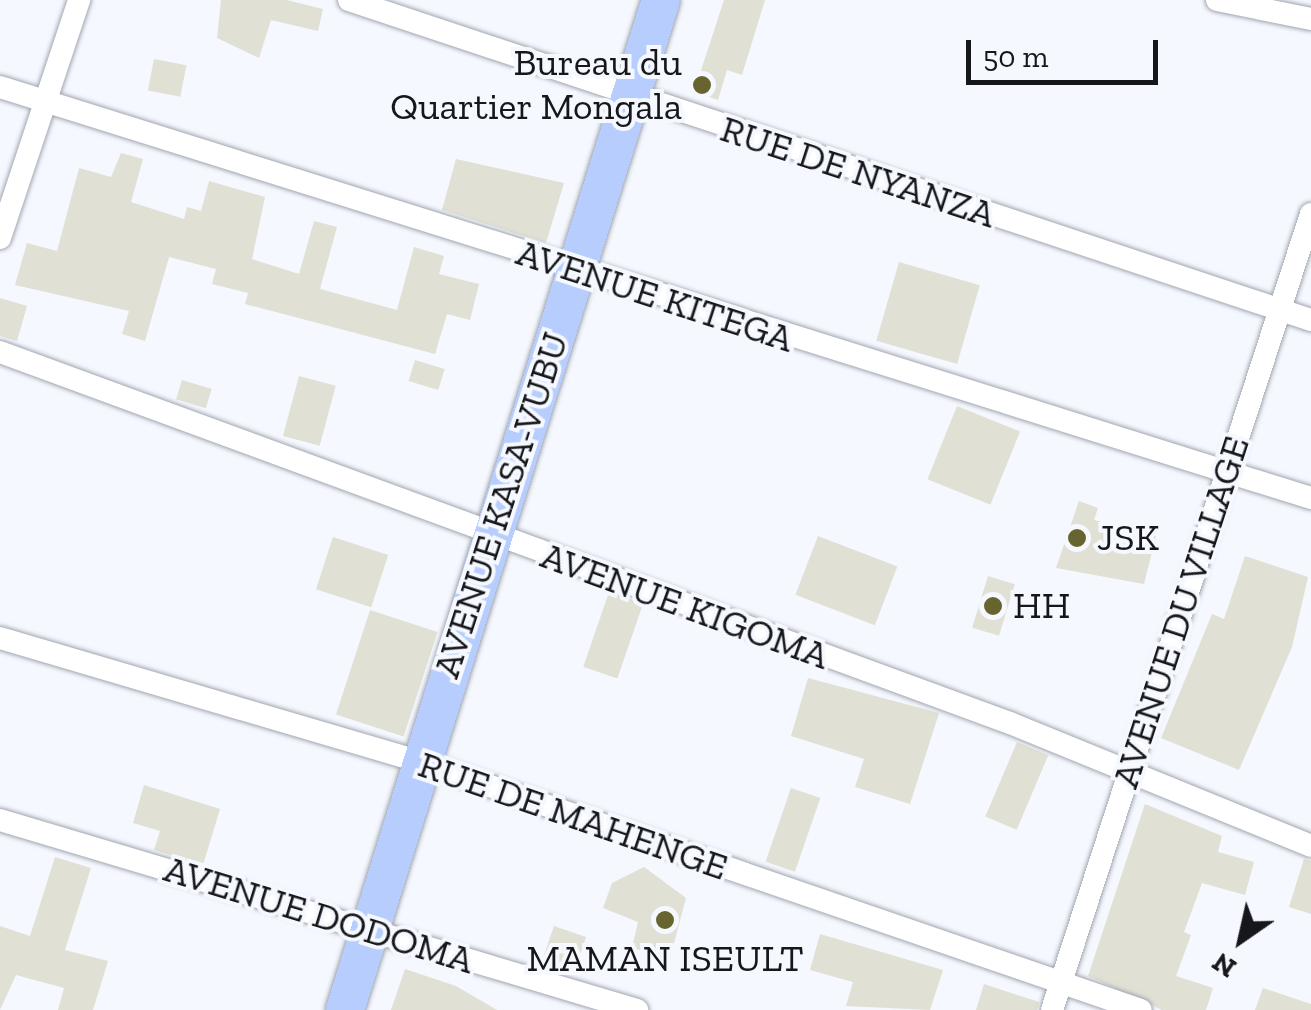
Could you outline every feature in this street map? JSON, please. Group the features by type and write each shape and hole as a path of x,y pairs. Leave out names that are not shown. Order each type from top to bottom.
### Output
{"main road":[{"name":"AVENUE KASA-VUBU","path":"345,1010 366,930 661,0"}],"street":[{"path":"0,238 79,0"},
{"name":"RUE DE NYANZA","path":"349,0 1311,320"},
{"path":"1217,0 1311,19"},
{"name":"AVENUE KITEGA","path":"0,87 575,271 1311,498"},
{"name":"AVENUE DU VILLAGE","path":"1052,1010 1311,214"},
{"name":"AVENUE KIGOMA","path":"0,352 1127,773 1311,846"},
{"name":"RUE DE MAHENGE","path":"0,638 420,762 1141,1010"},
{"name":"AVENUE DODOMA","path":"0,820 638,1010"}],"building":[{"path":"221,0 287,0 323,9 318,31 271,20 259,58 217,38"},
{"path":"724,0 765,0 742,75 727,70 718,100 694,92"},
{"path":"154,59 186,65 180,97 148,90"},
{"path":"121,153 143,159 131,202 184,219 187,207 201,211 209,181 265,197 252,259 299,274 314,221 337,227 320,289 397,310 414,247 444,256 439,274 479,284 470,320 447,314 435,354 245,304 248,293 212,284 216,269 169,257 145,341 122,334 129,311 15,285 27,243 57,251 79,168 111,177"},
{"path":"456,159 564,183 546,243 442,210"},
{"path":"899,262 980,285 957,364 876,341"},
{"path":"0,298 27,306 17,341 0,336"},
{"path":"415,360 445,369 438,390 409,381"},
{"path":"299,376 336,386 320,446 283,436"},
{"path":"182,380 212,389 206,408 176,399"},
{"path":"957,406 1020,431 990,505 927,479"},
{"path":"1079,501 1098,508 1094,520 1156,536 1144,584 1056,568"},
{"path":"818,536 897,566 875,625 795,595"},
{"path":"333,537 388,555 371,607 316,589"},
{"path":"1245,556 1308,577 1292,647 1239,770 1161,738 1212,614 1224,619"},
{"name":"HH","path":"988,576 1015,584 999,636 972,628"},
{"path":"609,592 643,604 617,678 583,667"},
{"path":"370,610 438,632 404,737 336,715"},
{"path":"808,678 939,713 910,804 855,787 864,759 791,736"},
{"path":"1017,742 1048,755 1017,830 985,817"},
{"path":"144,785 220,809 203,865 154,850 160,831 133,823"},
{"path":"791,788 820,798 795,872 766,862"},
{"path":"1145,804 1222,836 1218,852 1254,862 1245,895 1202,883 1184,932 1191,935 1176,976 1213,988 1206,1010 1162,1010 1088,976"},
{"path":"55,857 91,868 65,950 108,961 93,1010 58,1010 64,988 16,975 0,1010 0,926 30,936"},
{"path":"1304,859 1311,861 1311,914 1289,907"},
{"path":"644,867 686,898 670,958 632,948 638,922 603,908 612,883"},
{"path":"554,926 586,937 576,967 544,956"},
{"path":"820,934 943,970 930,1010 846,1006 853,982 810,970"},
{"path":"405,969 456,986 497,1010 391,1010"},
{"path":"984,984 1039,1002 1037,1010 976,1010"},
{"path":"1263,988 1311,1004 1311,1010 1255,1010"}],"place":[{"name":"Bureau du Quartier Mongala","path":"702,85"},
{"name":"JSK","path":"1077,538"},
{"name":"HH","path":"993,606"},
{"name":"MAMAN ISEULT","path":"665,920"}]}
